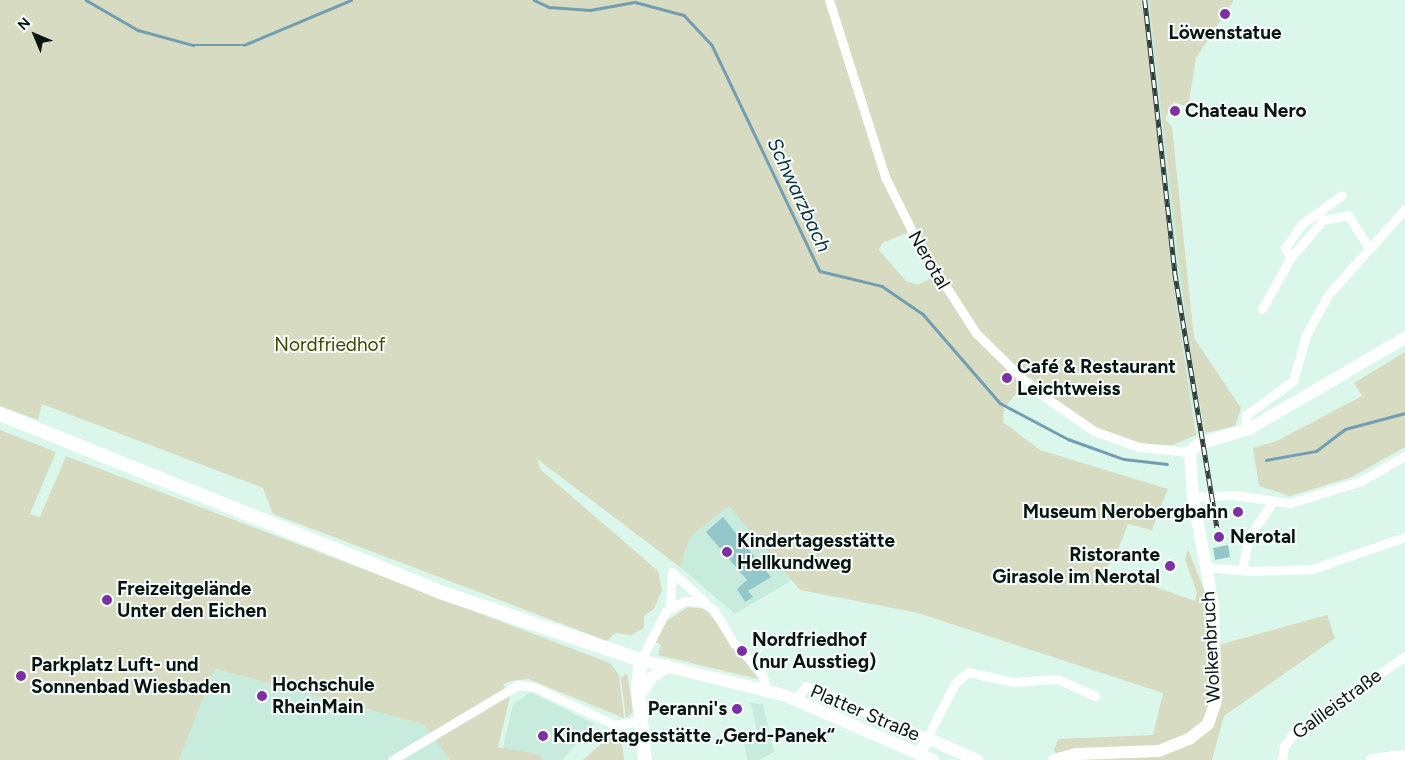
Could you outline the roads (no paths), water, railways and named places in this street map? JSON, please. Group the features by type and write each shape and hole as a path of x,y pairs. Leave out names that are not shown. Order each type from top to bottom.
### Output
{"main road":[{"path":"0,414 440,592 641,660 638,697 645,760"}],"street":[{"name":"Nerotal","path":"829,0 885,177 918,243 976,333 1032,388 1094,431 1139,447 1190,452"},
{"path":"1291,257 1285,248 1302,224 1342,195"},
{"path":"1245,432 1246,415 1290,385 1303,342 1322,305 1405,209"},
{"path":"1262,309 1291,257 1317,224 1343,213 1355,221 1370,249"},
{"path":"1405,338 1245,432 1203,442 1190,452 1193,497 1234,495 1273,502 1300,502 1347,487 1405,456"},
{"name":"Wolkenbruch","path":"1054,760 1076,754 1148,754 1182,743 1203,730 1216,701 1212,614 1193,497"},
{"path":"1242,570 1249,536 1273,502"},
{"path":"1204,566 1242,570 1331,565 1405,537"},
{"path":"641,660 650,636 670,608 672,572 708,605 762,674 766,690"},
{"path":"670,608 688,601 708,605"},
{"name":"Galileistraße","path":"1282,760 1284,746 1294,733 1405,656"},
{"name":"Platter Straße","path":"641,660 766,690 796,700 933,760"},
{"path":"638,697 651,678 668,666"},
{"path":"977,760 927,738 955,683 968,672 1013,682 1057,679 1095,696"},
{"path":"392,760 518,685 534,687 615,725 641,721"},
{"name":"Platter Straße","path":"796,700 806,686 927,738 920,754"},
{"path":"1372,760 1405,756"}],"waterway":[{"name":"Schwarzbach","path":"86,0 138,30 193,45 244,45 351,0"},
{"name":"Schwarzbach","path":"534,0 549,7 590,10 635,2 684,15 712,45 820,271 882,286 923,314 1000,403 1068,439 1124,459 1167,464"},
{"name":"Schwarzbach","path":"1266,460 1316,451 1345,429 1405,413"}],"railway":[{"path":"1145,0 1175,273 1217,528"}],"place":[{"name":"Löwenstatue","path":"1225,14"},
{"name":"Chateau Nero","path":"1175,111"},
{"name":"Café & Restaurant Leichtweiss","path":"1007,378"},
{"name":"Museum Nerobergbahn","path":"1238,512"},
{"name":"Nerotal","path":"1219,537"},
{"name":"Kindertagesstätte Hellkundweg","path":"727,552"},
{"name":"Ristorante Girasole im Nerotal","path":"1170,566"},
{"name":"Freizeitgelände Unter den Eichen","path":"107,600"},
{"name":"Nordfriedhof (nur Ausstieg)","path":"742,651"},
{"name":"Parkplatz Luft- und Sonnenbad Wiesbaden","path":"21,676"},
{"name":"Hochschule RheinMain","path":"262,696"},
{"name":"Peranni's","path":"737,709"},
{"name":"Kindertagesstätte „Gerd-Panek“","path":"543,736"}],"park label":[{"name":"Nordfriedhof","path":"330,345"}]}
